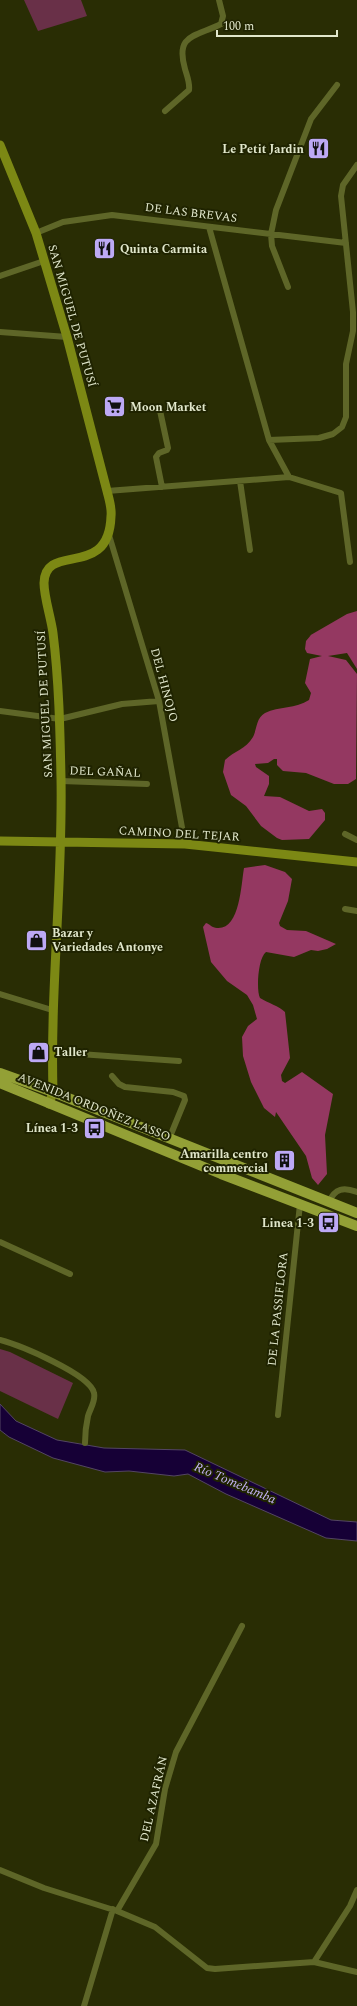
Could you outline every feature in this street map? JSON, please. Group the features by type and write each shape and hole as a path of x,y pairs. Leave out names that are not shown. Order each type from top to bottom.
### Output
{"main road":[{"name":"AVENIDA ORDOÑEZ LASSO","path":"0,1073 53,1092 357,1213"},
{"name":"AVENIDA ORDOÑEZ LASSO","path":"0,1083 49,1104 357,1226"}],"street":[{"path":"165,111 189,90 189,82 181,55 183,44 188,39 221,24 223,16 219,0"},
{"path":"288,287 272,246 271,234 276,210 311,119 337,85"},
{"name":"SAN MIGUEL DE PUTUSÍ","path":"0,145 36,233 67,337 112,515 109,535 105,545 88,556 65,560 50,567 44,581 53,634 60,719 61,781 61,842 52,1010 53,1092 49,1104"},
{"path":"269,440 319,438 333,434 342,427 346,417 346,364 353,331 353,312 341,196 343,185 357,165"},
{"name":"DE LAS BREVAS","path":"36,233 63,222 112,215 346,243"},
{"path":"208,227 269,440 289,477"},
{"path":"0,276 44,261"},
{"path":"0,332 67,337"},
{"path":"159,406 168,448 167,450 159,453 156,457 162,487"},
{"path":"107,491 289,477 340,493 350,562"},
{"path":"240,481 250,550"},
{"name":"DEL HINOJO","path":"109,535 159,701 186,844"},
{"path":"0,710 60,719 122,704 159,701"},
{"name":"DEL GAÑAL","path":"61,781 147,784"},
{"path":"345,834 357,840"},
{"name":"CAMINO DEL TEJAR","path":"0,841 186,844 357,862"},
{"path":"345,909 357,912"},
{"path":"0,994 52,1010"},
{"path":"52,1052 179,1060"},
{"path":"112,1076 119,1084 125,1087 173,1092 184,1096 185,1100 169,1139"},
{"path":"329,1202 336,1191 342,1188 357,1192"},
{"name":"DE LA PASSIFLORA","path":"278,1415 300,1204"},
{"path":"0,1242 70,1274"},
{"path":"0,1340 32,1351 68,1370 90,1385 94,1393 94,1401 88,1414 85,1443"},
{"name":"DEL AZAFRÁN","path":"84,2006 115,1910 156,1844 165,1789 176,1752 242,1626"},
{"path":"0,1870 44,1888 115,1910 155,1927 207,1968 215,1969 314,1962 357,1972"},
{"path":"314,1962 350,1906 357,1890"}],"shaded area":[{"path":"24,0 81,0 87,16 38,31"},
{"path":"357,611 357,669 347,653 328,656 346,660 357,674 356,779 348,784 334,784 306,773 283,771 277,765 277,759 274,759 268,763 255,764 256,767 269,776 269,784 264,796 280,797 309,811 322,809 325,813 325,820 309,839 282,840 261,826 246,806 231,795 223,772 225,760 250,741 262,715 276,709 299,705 309,700 311,693 305,683 310,659 322,656 307,653 305,649 306,641 311,635 309,636 347,614"},
{"path":"265,865 285,872 292,879 288,901 279,923 280,926 287,930 306,931 336,944 327,949 318,951 311,950 294,957 266,952 263,955 258,974 260,998 285,1012 290,1058 281,1075 282,1081 285,1083 302,1072 333,1094 325,1135 327,1174 318,1185 312,1178 306,1156 276,1112 275,1117 264,1108 251,1082 243,1056 242,1037 248,1026 257,1019 253,1005 247,995 227,981 211,962 203,927 206,923 215,928 225,927 230,922 238,905 244,868"},
{"path":"0,1349 10,1352 73,1383 58,1419 0,1391"}],"water":[{"name":"Río Tomebamba","path":"0,1404 16,1421 57,1440 104,1448 185,1450 331,1520 357,1522 357,1541 326,1538 226,1494 188,1474 174,1476 129,1471 105,1472 53,1458 9,1437 0,1430"}],"place":[{"name":"Le Petit Jardin","path":"319,149"},
{"name":"Quinta Carmita","path":"105,249"},
{"name":"Moon Market","path":"114,407"},
{"name":"Bazar y Variedades Antonye","path":"37,940"},
{"name":"Taller","path":"39,1052"},
{"name":"Línea 1-3","path":"94,1128"},
{"name":"Amarilla centro commercial","path":"284,1161"},
{"name":"Linea 1-3","path":"329,1223"}]}
